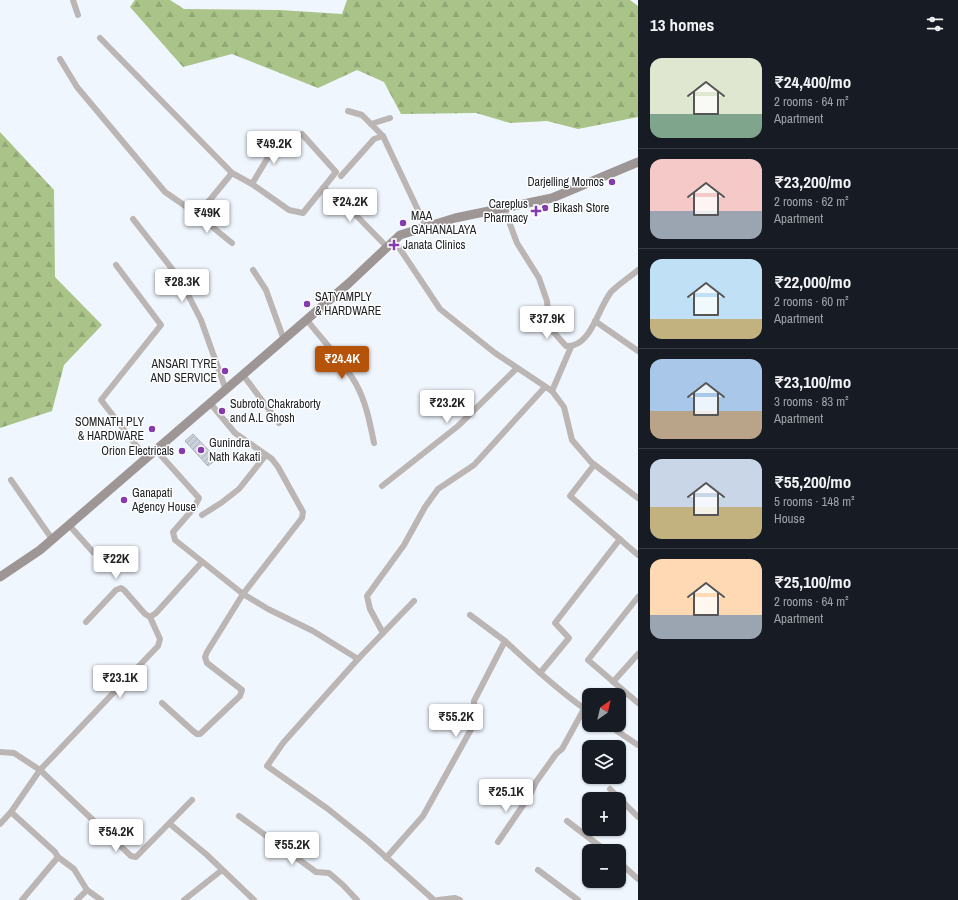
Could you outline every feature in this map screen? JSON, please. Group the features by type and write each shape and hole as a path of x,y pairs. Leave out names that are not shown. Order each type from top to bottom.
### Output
{"main road":[{"path":"0,577 40,550 307,320 400,235 455,218 552,198 638,162"}],"street":[{"path":"73,0 78,15"},
{"path":"100,38 232,173 252,184 289,210 303,213 336,172 302,134"},
{"path":"60,59 77,87 165,192 194,212 232,243"},
{"path":"348,111 362,115 383,136 426,227"},
{"path":"371,124 390,118"},
{"path":"341,176 374,139 383,136"},
{"path":"252,184 273,149 284,138"},
{"path":"194,212 208,201 232,173"},
{"path":"323,188 348,207 387,247"},
{"path":"504,208 517,243 539,278 547,301 549,327 566,346 571,347"},
{"path":"133,218 180,279 201,320 226,390"},
{"path":"394,240 440,309 495,353 552,391 564,407 572,440 594,465 638,498"},
{"path":"116,265 161,325 102,400 146,458"},
{"path":"253,270 266,290 284,340"},
{"path":"552,391 571,347 586,338 611,292 638,270"},
{"path":"307,320 356,384 368,414 374,443"},
{"path":"595,321 638,351"},
{"path":"382,486 458,426 518,368"},
{"path":"243,375 279,422"},
{"path":"383,633 370,609 368,596 404,545 425,507 438,490 474,464 545,387"},
{"path":"162,703 193,731 200,734 240,696 242,690 207,663 205,657 243,594 302,518 303,512 272,459 235,433 210,403"},
{"path":"156,450 199,498 194,508 173,532 175,540 243,594 268,609 313,631 358,659"},
{"path":"202,515 239,489 266,455"},
{"path":"594,465 570,496 638,555"},
{"path":"11,480 52,539"},
{"path":"69,525 94,552"},
{"path":"540,673 569,638 555,623 620,539"},
{"path":"150,617 156,613 202,562"},
{"path":"0,824 11,812 40,770 158,646 160,640 150,617 145,614 121,588 116,590 86,622"},
{"path":"638,597 588,660 638,703"},
{"path":"414,601 358,659 283,743 267,766 328,809 434,900"},
{"path":"470,615 505,641 540,673 582,706"},
{"path":"386,858 423,816 474,724 474,701 505,641"},
{"path":"613,682 638,654"},
{"path":"498,842 530,795 536,782 562,748 582,718"},
{"path":"618,732 638,745"},
{"path":"0,752 14,753 40,770 131,856 136,858 192,800"},
{"path":"610,789 638,817"},
{"path":"11,812 55,852 58,857 74,870 87,890 101,900"},
{"path":"240,816 316,872 329,873 357,900"},
{"path":"567,821 597,844"},
{"path":"170,824 207,854 254,900"},
{"path":"22,900 58,857"},
{"path":"626,868 638,879"},
{"path":"184,900 222,870"},
{"path":"538,870 578,900"},
{"path":"77,900 87,890"},
{"path":"438,900 455,898 460,900"}],"green space":[{"path":"135,0 170,0 184,9 280,10 342,14 347,0 630,0 638,6 638,117 578,129 547,121 510,123 476,113 401,114 384,82 357,70 318,88 232,54 183,67 130,7"},
{"path":"0,132 54,190 55,277 102,325 64,365 52,411 0,428"}],"building":[{"name":"Gunindra Nath Kakati","path":"193,434 217,459 208,466 185,441"}],"place":[{"name":"Darjelling Momos","path":"612,182"},
{"name":"Bikash Store","path":"545,208"},
{"name":"Careplus Pharmacy","path":"536,211"},
{"name":"MAA GAHANALAYA","path":"403,223"},
{"name":"Janata Clinics","path":"394,245"},
{"name":"SATYAMPLY & HARDWARE","path":"307,304"},
{"name":"ANSARI TYRE AND SERVICE","path":"225,371"},
{"name":"Subroto Chakraborty and A.L Ghosh","path":"222,411"},
{"name":"SOMNATH PLY & HARDWARE","path":"152,429"},
{"name":"Gunindra Nath Kakati","path":"201,450"},
{"name":"Orion Electricals","path":"182,451"},
{"name":"Ganapati Agency House","path":"124,500"}]}
